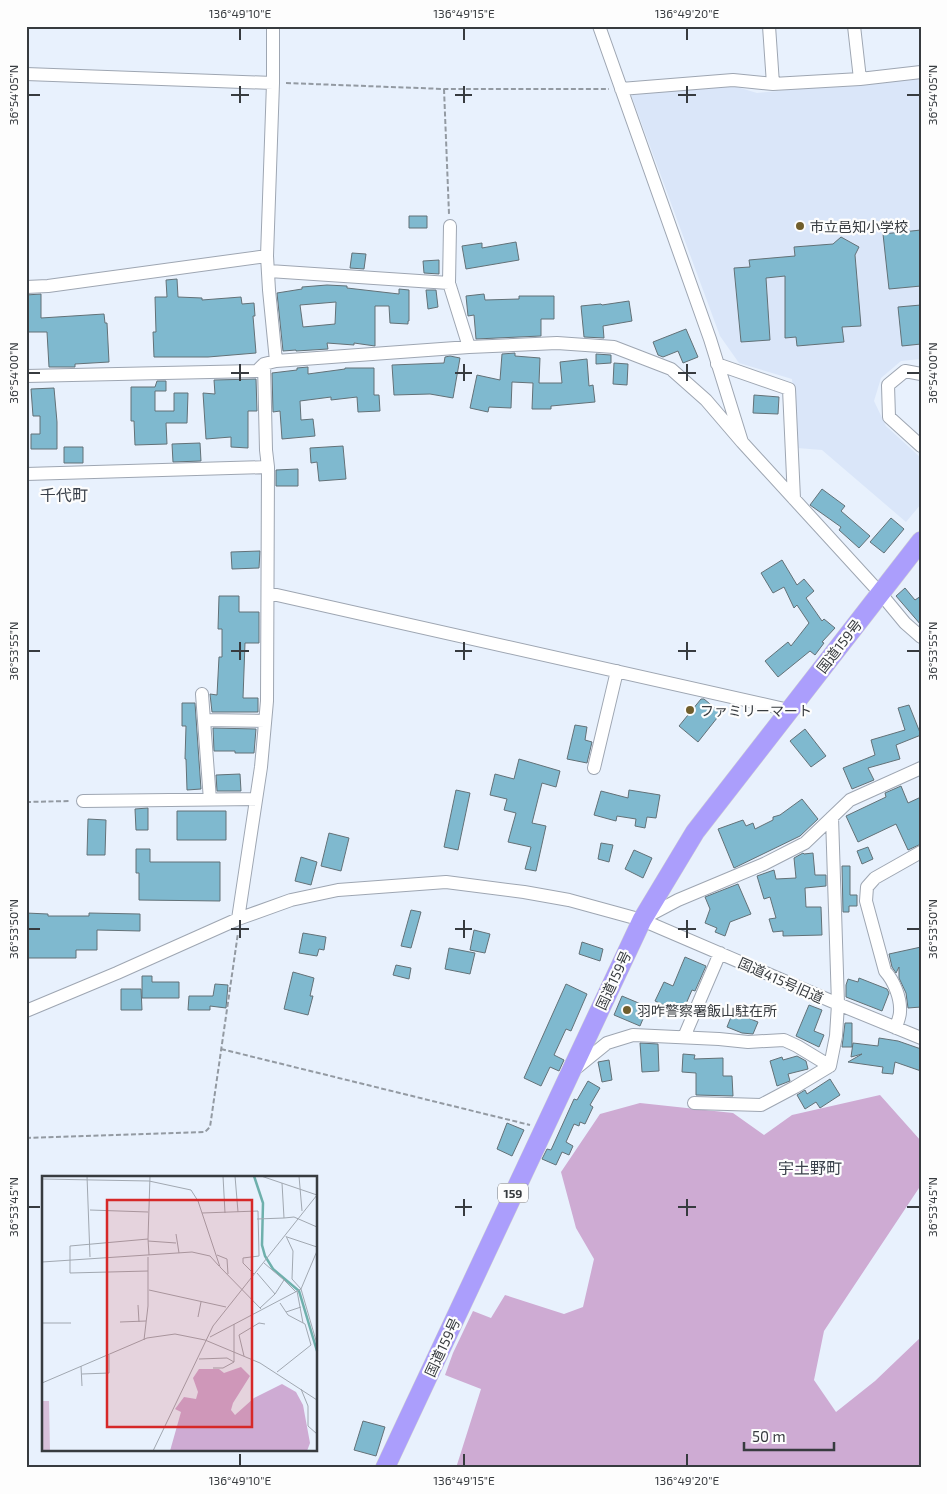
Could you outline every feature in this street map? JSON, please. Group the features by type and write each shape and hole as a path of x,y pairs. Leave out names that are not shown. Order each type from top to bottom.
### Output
{"highway":[{"name":"国道159号","path":"385,1468 642,920 694,832 921,541"}],"street":[{"path":"239,918 261,766 267,701 268,468 266,450 270,362 269,271 267,256 273,26"},
{"path":"599,26 717,364 742,442"},
{"path":"769,26 773,84"},
{"path":"854,26 860,79"},
{"path":"621,89 734,80 773,84 860,79 921,72"},
{"path":"26,74 273,83"},
{"path":"450,226 449,283 469,347"},
{"path":"26,287 48,286 267,256"},
{"path":"269,271 449,283"},
{"path":"26,376 258,371 270,362 469,347 557,343 614,348 671,369 706,400 906,623 921,637"},
{"path":"717,364 788,388 794,498"},
{"path":"921,374 906,371 888,385 889,417 921,446"},
{"path":"26,474 268,468"},
{"path":"268,594 789,710"},
{"path":"594,768 617,671"},
{"path":"202,694 210,800"},
{"path":"204,720 265,721"},
{"path":"642,920 678,900 764,864 805,843 850,800 921,768"},
{"path":"83,801 256,799"},
{"path":"694,1104 760,1105 830,1066 836,1036 838,1004 832,817"},
{"path":"896,1028 900,1011 897,993 890,977 885,971 866,901 867,887 875,878 921,852"},
{"name":"国道415号旧道","path":"26,1011 117,973 239,918 291,900 338,890 446,882 569,900 642,920 921,1038"},
{"path":"684,1037 720,953"},
{"path":"569,1074 607,1042 633,1035 748,1042 784,1040 830,1066"}],"path":[{"path":"273,83 444,89 621,89"},
{"path":"444,89 450,226"},
{"path":"26,802 83,801"},
{"path":"26,1138 204,1132 210,1127 239,918"},
{"path":"221,1049 544,1128"},
{"path":"294,1468 313,1468"}],"shaded area":[{"name":"市立邑知小学校","path":"921,77 921,359 901,361 881,378 874,401 886,426 921,458 921,504 906,522 822,450 797,448 792,379 739,363 720,336 630,92 727,84 757,93"},
{"path":"880,1095 921,1141 921,1185 824,1331 814,1380 836,1412 875,1381 921,1337 921,1468 456,1468 481,1389 445,1375 473,1311 491,1318 505,1295 564,1314 583,1307 594,1259 576,1228 561,1172 600,1114 640,1103 733,1113 764,1135 792,1115"}],"building":[{"path":"409,216 427,216 427,228 409,228"},
{"path":"921,230 921,286 889,289 883,234"},
{"path":"841,237 859,247 855,255 861,326 842,327 844,342 797,346 796,337 785,338 785,276 766,278 770,340 741,342 734,268 750,267 749,260 795,256 794,247 833,244"},
{"path":"516,242 519,260 466,269 462,246 482,243 482,248"},
{"path":"352,253 366,254 364,269 350,268"},
{"path":"439,260 439,274 424,273 423,261"},
{"path":"177,279 178,297 202,298 202,300 241,297 242,304 254,303 255,316 253,316 256,353 208,357 154,357 153,332 156,332 155,297 167,297 166,280"},
{"path":"347,286 347,288 399,294 399,289 409,290 408,324 390,323 389,306 375,306 375,346 354,343 354,345 327,343 328,349 283,351 277,293 302,289 302,287","holes":["336,302 335,324 303,327 300,305"]},
{"path":"426,290 436,290 438,307 428,309"},
{"path":"41,294 41,318 104,314 105,323 107,323 109,362 75,364 75,367 49,367 47,332 26,332 26,295"},
{"path":"484,294 485,300 519,299 519,296 554,296 554,319 541,319 541,336 476,339 474,315 468,316 466,296"},
{"path":"629,301 632,321 603,326 604,338 584,337 581,306"},
{"path":"921,305 921,344 902,346 898,307"},
{"path":"686,329 698,357 683,363 678,351 663,357 658,355 653,342"},
{"path":"515,353 515,356 540,358 539,383 562,383 560,362 587,359 589,386 593,385 595,402 551,406 551,409 532,409 533,383 512,382 511,408 489,407 488,412 470,408 477,375 500,380 502,354"},
{"path":"596,354 611,355 611,363 596,364"},
{"path":"445,357 460,358 453,398 430,394 394,395 392,365 444,363"},
{"path":"614,363 628,364 627,385 613,384"},
{"path":"308,367 308,374 345,368 374,368 374,395 379,395 380,411 358,412 357,397 331,400 331,397 300,401 301,420 313,419 315,436 282,439 280,411 273,412 272,373"},
{"path":"256,379 257,411 248,411 248,448 231,447 231,437 206,439 203,393 215,394 214,380"},
{"path":"157,381 166,381 166,391 155,391 155,411 174,411 174,393 188,393 187,423 166,423 167,444 135,445 134,421 131,421 131,387 155,387"},
{"path":"54,388 57,449 31,449 31,434 40,434 40,416 33,416 31,389"},
{"path":"754,395 779,397 778,414 753,413"},
{"path":"200,443 201,461 173,462 172,444"},
{"path":"343,446 346,479 319,481 317,462 311,463 310,448"},
{"path":"64,447 83,447 83,463 64,463"},
{"path":"298,469 298,486 276,486 276,470"},
{"path":"822,489 845,506 841,511 870,536 859,548 839,530 841,527 810,505"},
{"path":"891,518 904,529 884,553 870,542"},
{"path":"260,551 259,568 232,569 231,552"},
{"path":"782,560 797,585 804,579 814,591 806,598 822,621 824,619 835,628 822,642 824,643 815,655 810,651 778,677 765,661 788,642 791,646 809,623 797,605 794,608 784,587 773,593 761,573"},
{"path":"905,588 915,600 921,596 921,625 896,596"},
{"path":"219,596 239,596 239,612 259,612 259,643 245,643 243,698 258,698 258,712 212,712 210,694 217,695 219,657 222,657 222,629 218,629"},
{"path":"701,699 704,699 721,713 698,742 679,726"},
{"path":"182,703 195,703 201,789 187,790 185,759 186,726 182,726"},
{"path":"909,705 921,735 896,745 900,759 868,768 874,780 852,789 843,768 875,755 871,740 905,730 898,708"},
{"path":"575,725 587,727 585,740 592,742 587,763 567,759"},
{"path":"213,728 256,729 254,753 214,751"},
{"path":"805,729 826,756 811,767 790,741"},
{"path":"519,759 560,771 556,787 542,783 532,823 546,826 536,871 525,869 531,847 508,842 516,813 504,810 507,799 490,795 495,774 514,779"},
{"path":"240,774 241,791 217,791 216,775"},
{"path":"901,786 908,803 921,797 921,844 908,850 896,824 858,842 846,816 886,797 885,793"},
{"path":"456,790 470,793 458,850 444,847"},
{"path":"629,790 660,795 656,818 647,817 645,828 635,826 636,819 617,816 616,821 594,815 601,791 628,798"},
{"path":"802,799 818,819 800,836 734,868 718,829 743,820 746,826 753,823 755,829 773,820 773,817 780,815"},
{"path":"148,808 148,830 136,830 135,809"},
{"path":"177,811 226,811 226,840 177,840"},
{"path":"88,819 106,820 105,855 87,855"},
{"path":"329,833 349,838 341,871 321,866"},
{"path":"601,843 613,845 609,862 598,859"},
{"path":"868,847 873,859 862,864 857,851"},
{"path":"136,849 150,849 150,862 220,862 220,901 139,900 139,873 136,873"},
{"path":"634,850 652,858 643,878 625,869"},
{"path":"803,853 813,853 815,875 826,875 826,886 805,888 806,907 821,907 822,935 783,936 783,931 773,932 769,919 776,918 770,897 764,899 757,876 774,870 776,879 796,878 794,858"},
{"path":"301,857 317,862 311,885 295,881"},
{"path":"842,866 850,866 850,895 857,895 857,906 849,906 849,912 843,912"},
{"path":"738,884 751,914 730,922 725,936 715,932 717,928 705,923 710,909 705,897"},
{"path":"411,910 421,912 411,948 401,946"},
{"path":"26,913 48,914 48,916 89,916 89,913 140,914 140,931 97,930 97,950 76,950 76,958 26,958"},
{"path":"474,930 490,934 485,953 470,950"},
{"path":"303,933 326,937 324,950 319,949 317,956 299,953"},
{"path":"582,942 603,949 600,961 579,954"},
{"path":"921,947 921,1007 908,1008 906,993 899,978 899,967 896,973 892,967 889,954"},
{"path":"449,948 475,953 470,974 445,969"},
{"path":"685,957 706,966 695,991 692,990 682,1013 655,1001 664,982 673,986"},
{"path":"396,965 411,968 409,979 393,975"},
{"path":"293,972 314,978 310,996 313,996 308,1015 284,1009"},
{"path":"142,976 152,976 152,982 179,982 179,998 142,998"},
{"path":"859,978 887,989 889,993 882,1011 846,997 848,979 858,982"},
{"path":"215,984 228,985 226,1008 210,1006 210,1010 188,1010 189,996 213,996"},
{"path":"566,984 587,994 571,1031 566,1029 554,1055 564,1060 559,1071 550,1067 541,1086 524,1078"},
{"path":"121,989 141,989 142,1010 121,1010"},
{"path":"622,996 648,1007 640,1026 614,1015"},
{"path":"809,1005 822,1010 814,1031 824,1035 819,1047 796,1036"},
{"path":"733,1012 758,1022 753,1034 742,1033 727,1027"},
{"path":"845,1023 852,1023 852,1047 842,1047"},
{"path":"879,1038 898,1041 921,1049 921,1071 895,1062 893,1074 882,1073 883,1067 848,1062 862,1054 851,1057 853,1043 878,1046"},
{"path":"640,1043 658,1044 659,1071 642,1072"},
{"path":"683,1054 695,1055 694,1059 723,1058 723,1076 732,1076 733,1096 696,1095 696,1073 682,1072"},
{"path":"797,1056 806,1061 808,1069 788,1074 790,1081 777,1086 770,1061 782,1057 783,1060"},
{"path":"609,1060 612,1080 602,1082 598,1062"},
{"path":"830,1079 840,1095 820,1108 816,1102 805,1109 797,1095 805,1090 807,1094"},
{"path":"588,1081 600,1088 590,1105 593,1107 585,1124 580,1122 579,1126 574,1124 566,1142 573,1146 569,1155 562,1152 556,1165 542,1159 547,1149 551,1150 574,1099 577,1100"},
{"path":"507,1123 524,1130 512,1156 497,1149"},
{"path":"363,1421 385,1427 376,1456 354,1450"}],"place":[{"name":"市立邑知小学校","path":"800,226"},
{"name":"ファミリーマート","path":"690,710"},
{"name":"羽咋警察署飯山駐在所","path":"627,1010"}],"district":[{"name":"千代町","path":"64,494"},
{"name":"宇土野町","path":"810,1167"}]}
